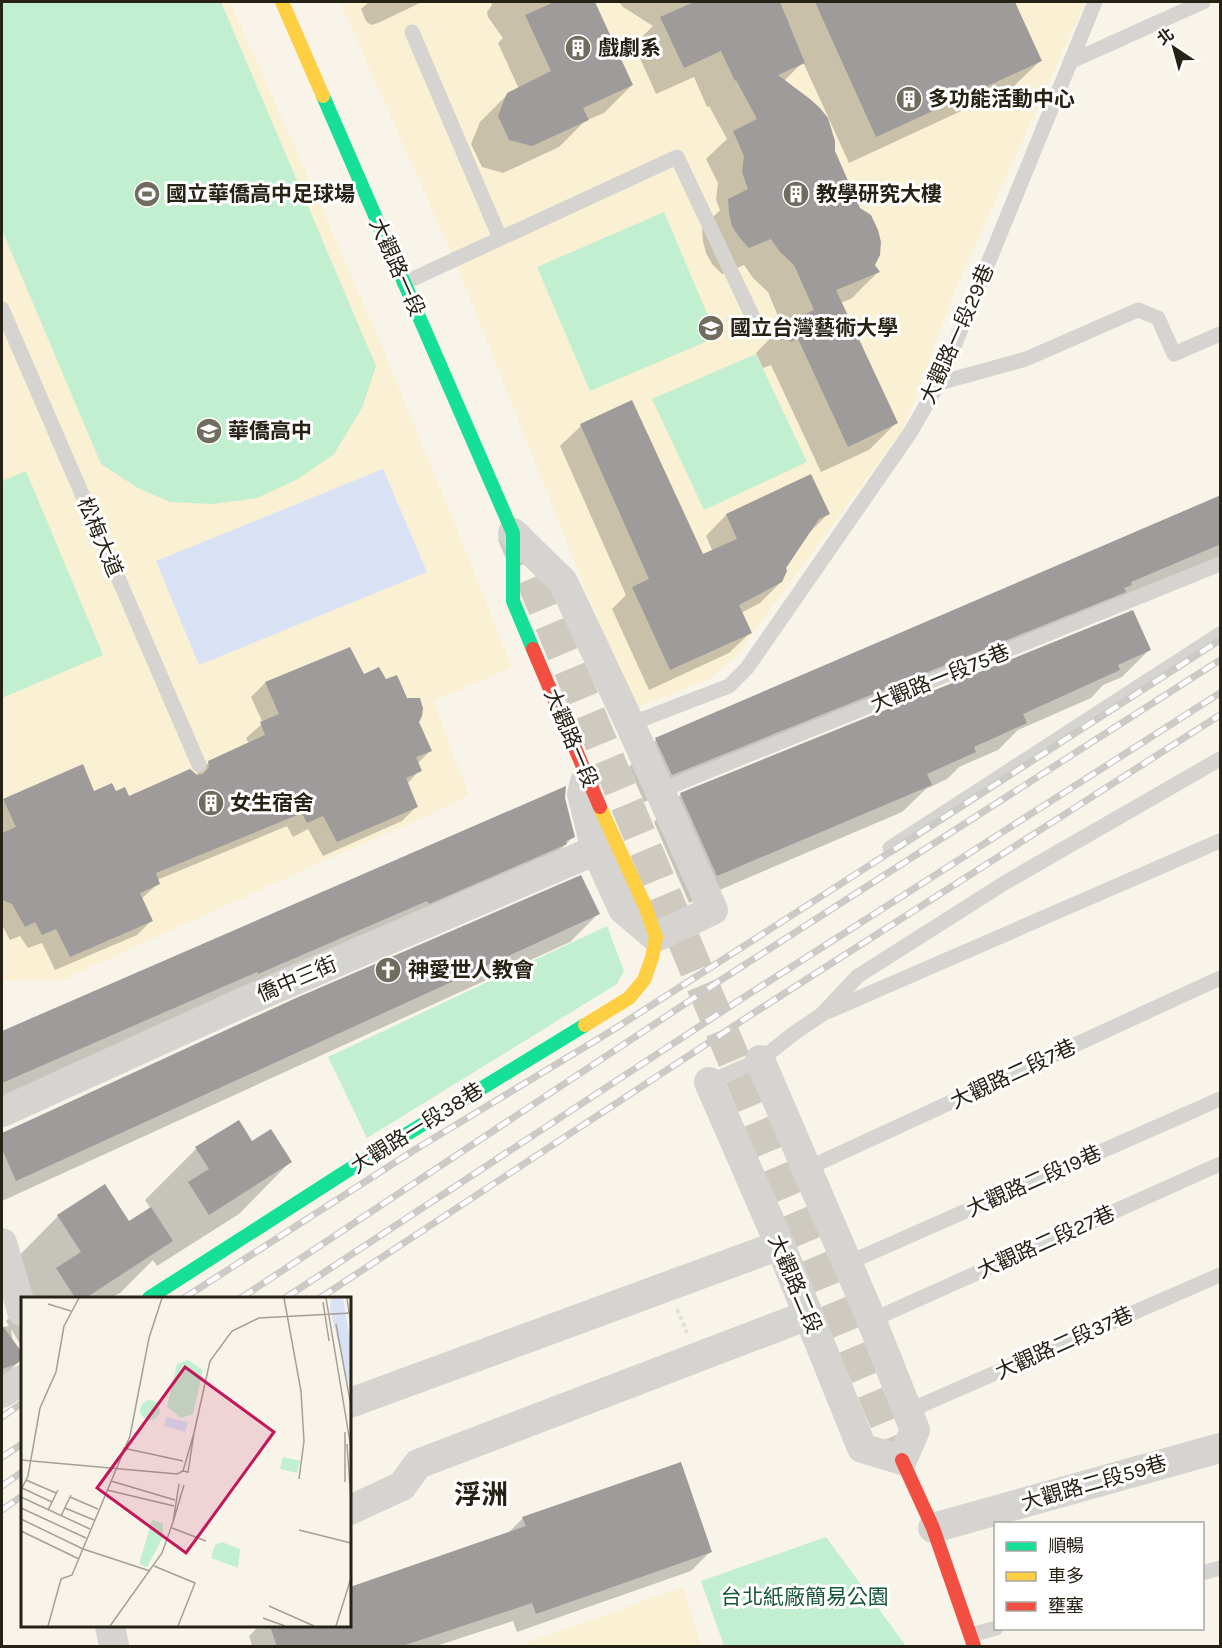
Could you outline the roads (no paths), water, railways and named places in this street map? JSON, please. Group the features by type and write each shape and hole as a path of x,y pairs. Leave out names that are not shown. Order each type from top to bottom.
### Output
{"street":[{"name":"大觀路一段","path":"282,2 513,533 563,582 630,724 713,910 656,937 645,906 586,775 513,601 513,533"},
{"path":"586,775 582,794 596,850 623,909 656,937"},
{"name":"僑中三街","path":"2,1112 244,1002 596,850"},
{"name":"大觀路一段38巷","path":"152,1297 343,1174 629,998 644,980 656,937"},
{"path":"760,1060 872,1320 915,1430 902,1460 933,1528 972,1641"},
{"name":"大觀路二段","path":"709,1082 780,1245 862,1448 902,1460"},
{"path":"2,1243 21,1308"},
{"path":"351,1403 780,1245"},
{"path":"351,1510 402,1486 418,1464 808,1315"},
{"path":"2,1393 21,1381"},
{"name":"大觀路二段59巷","path":"933,1528 1221,1448"},
{"path":"110,1627 114,1647"}],"lane":[{"name":"大觀路一段29巷","path":"630,724 729,686 747,668 904,442 939,383 1095,2"},
{"path":"1072,61 1203,2"},
{"path":"412,32 500,238"},
{"path":"404,283 677,157 757,326"},
{"name":"松梅大道","path":"2,309 199,765"},
{"path":"939,383 1026,359 1138,310 1158,318 1174,354 1221,334"},
{"name":"大觀路一段75巷","path":"659,791 1221,564"},
{"path":"890,848 1221,634"},
{"path":"821,1015 858,976 1006,882 1221,759"},
{"path":"709,1082 760,1060 821,1015 1221,841"},
{"name":"大觀路二段7巷","path":"806,1169 1221,978"},
{"name":"大觀路二段19巷","path":"848,1263 1221,1099"},
{"name":"大觀路二段27巷","path":"872,1320 1221,1164"},
{"name":"大觀路二段37巷","path":"908,1412 1221,1275"},
{"path":"1204,1573 1221,1568"},
{"path":"972,1641 994,1630"}],"water":[{"path":"383,469 427,572 199,665 156,561"}],"tunnel":[{"path":"513,533 902,1460"}],"railway":[{"path":"186,1297 416,1149 608,1033 1220,640"},
{"path":"243,1297 724,978 1220,660"},
{"path":"287,1297 735,1003 1220,693"},
{"path":"322,1297 746,1018 1220,715"},
{"path":"2,1417 21,1404"},
{"path":"2,1457 21,1445"},
{"path":"2,1486 21,1473"},
{"path":"2,1510 21,1497"}],"place":[{"name":"戲劇系","path":"578,48"},
{"name":"多功能活動中心","path":"909,99"},
{"name":"國立華僑高中足球場","path":"147,194"},
{"name":"教學研究大樓","path":"796,194"},
{"name":"國立台灣藝術大學","path":"711,328"},
{"name":"華僑高中","path":"209,431"},
{"name":"女生宿舍","path":"211,803"},
{"name":"神愛世人教會","path":"388,970"}],"district":[{"name":"浮洲","path":"481,1495"}],"park label":[{"name":"台北紙廠簡易公園","path":"805,1597"}]}
